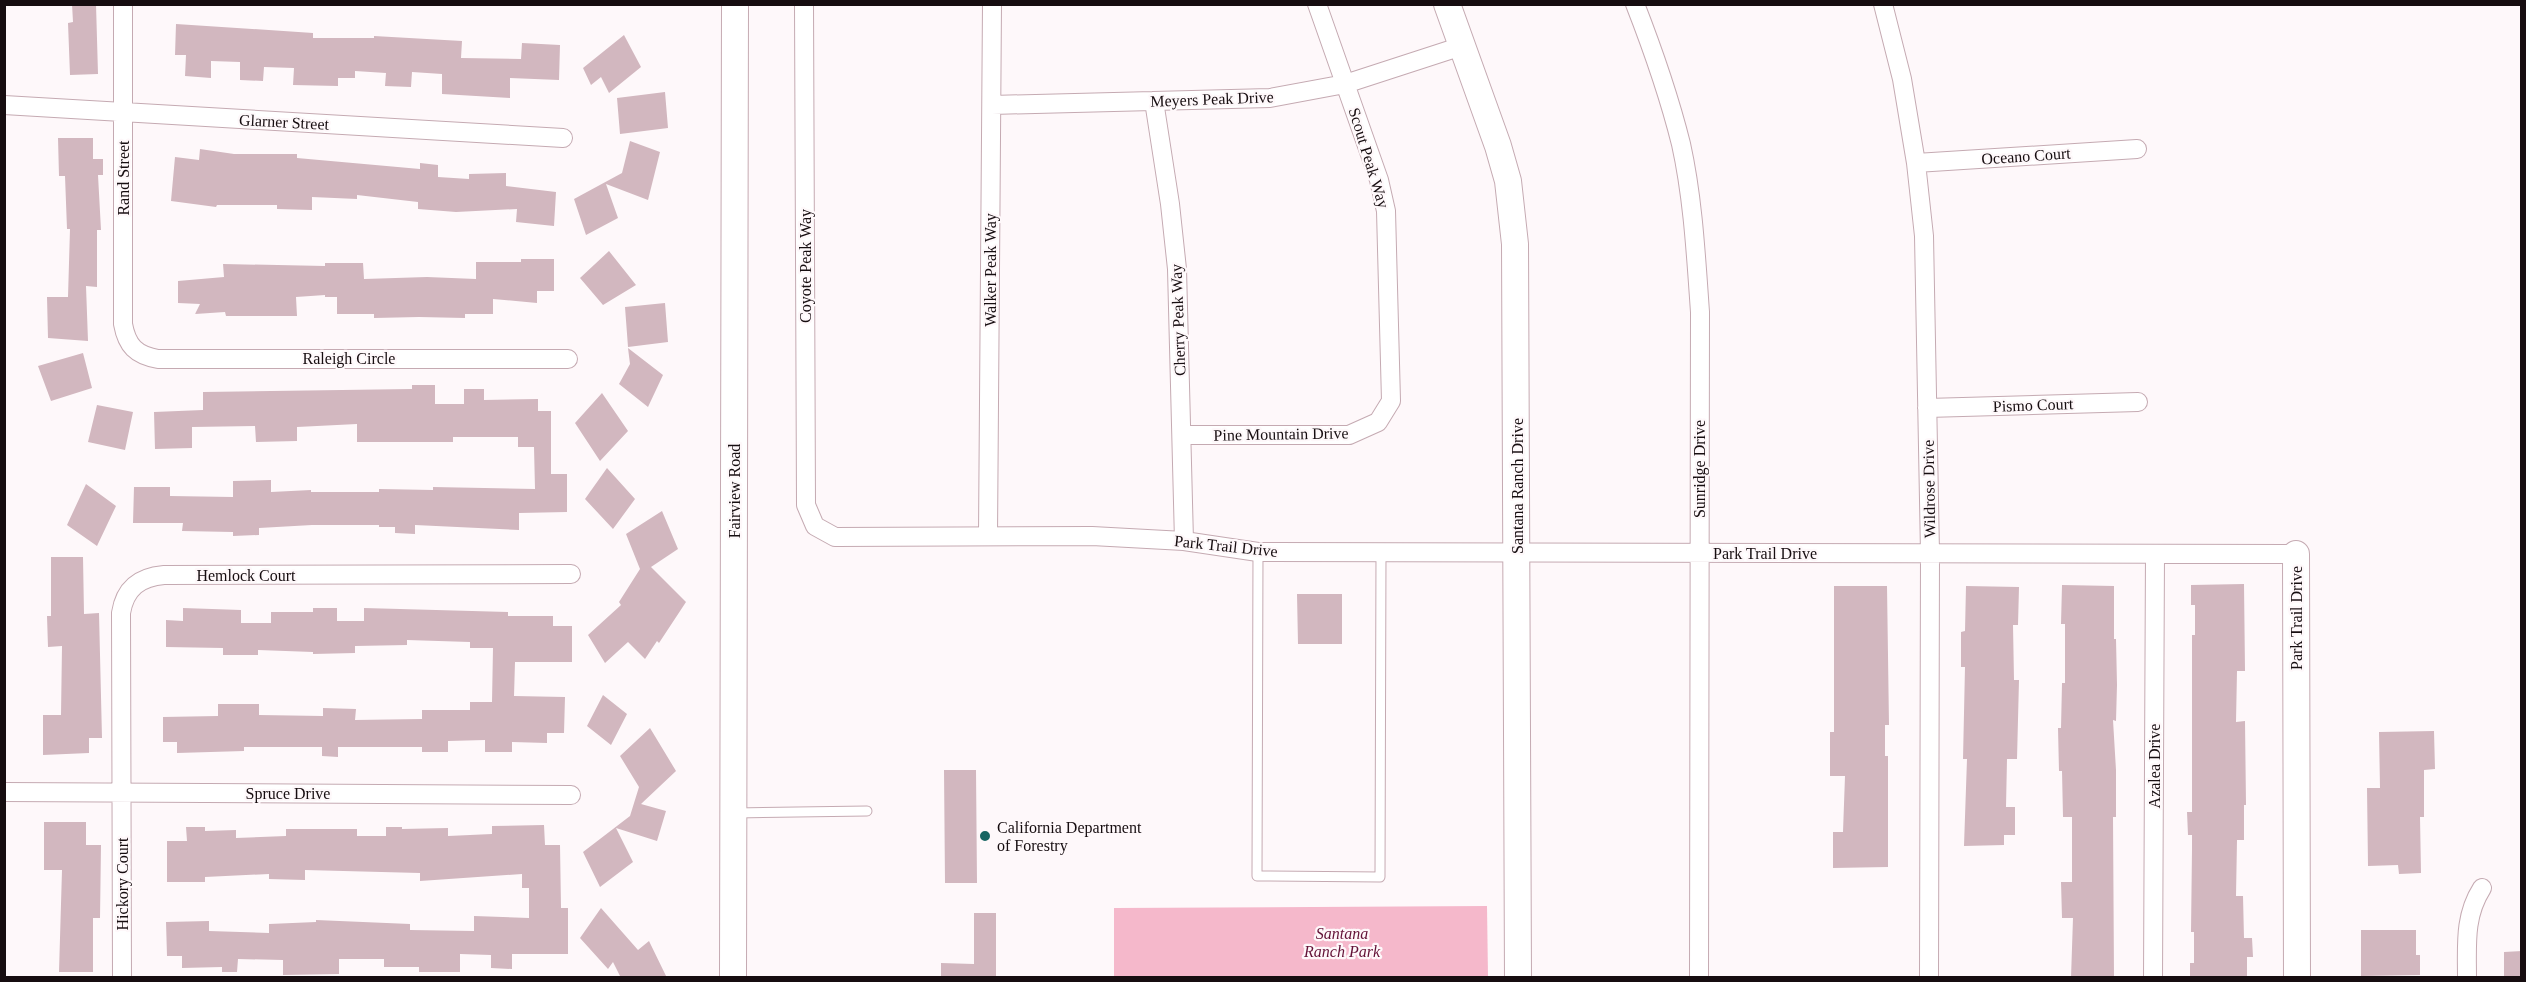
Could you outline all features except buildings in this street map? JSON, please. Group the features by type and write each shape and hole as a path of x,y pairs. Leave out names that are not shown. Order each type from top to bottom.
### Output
{"street":[{"name":"Rand Street","path":"123,4 123,324 125,337 133,350"},
{"name":"Fairview Road","path":"734,978 735,4"},
{"name":"Coyote Peak Way","path":"804,4 806,505 815,526"},
{"name":"Walker Peak Way","path":"988,536 992,4"},
{"name":"Scout Peak Way","path":"1317,4 1379,180 1386,211 1391,401 1378,422"},
{"name":"Santana Ranch Drive","path":"1447,4 1498,146 1508,181 1515,244 1518,978"},
{"name":"Sunridge Drive","path":"1635,4 1663,76 1681,146 1694,230 1700,312 1699,978"},
{"name":"Wildrose Drive","path":"1883,4 1902,79 1916,163 1924,236 1930,553 1929,978"},
{"name":"Meyers Peak Drive","path":"992,105 1270,98 1345,84 1462,46"},
{"name":"Cherry Peak Way","path":"1154,101 1170,204 1177,269 1184,541"},
{"name":"Glarner Street","path":"4,105 563,138"},
{"name":"Oceano Court","path":"1916,163 2136,149"},
{"name":"Raleigh Circle","path":"133,350 158,359 568,359"},
{"name":"Pismo Court","path":"1927,408 2138,402"},
{"name":"Pine Mountain Drive","path":"1182,435 1349,435 1378,422"},
{"name":"Park Trail Drive","path":"815,526 835,537 1092,536 1184,541 1258,552 2296,554 2296,978"},
{"name":"Azalea Drive","path":"2153,978 2155,554"},
{"name":"Hemlock Court","path":"122,791 121,613 130,590 141,580 164,575 571,574"},
{"name":"Hickory Court","path":"122,791 122,978"},
{"name":"Spruce Drive","path":"4,792 571,795"},
{"path":"2467,978 2467,922 2473,902 2482,888"}],"lane":[{"path":"1258,552 1257,876 1380,877 1381,552"},
{"path":"734,813 867,811"}],"green space":[{"name":"Santana Ranch Park","path":"1487,906 1488,977 1114,977 1114,908"}],"place":[{"name":"California Department of Forestry","path":"985,836"}]}
